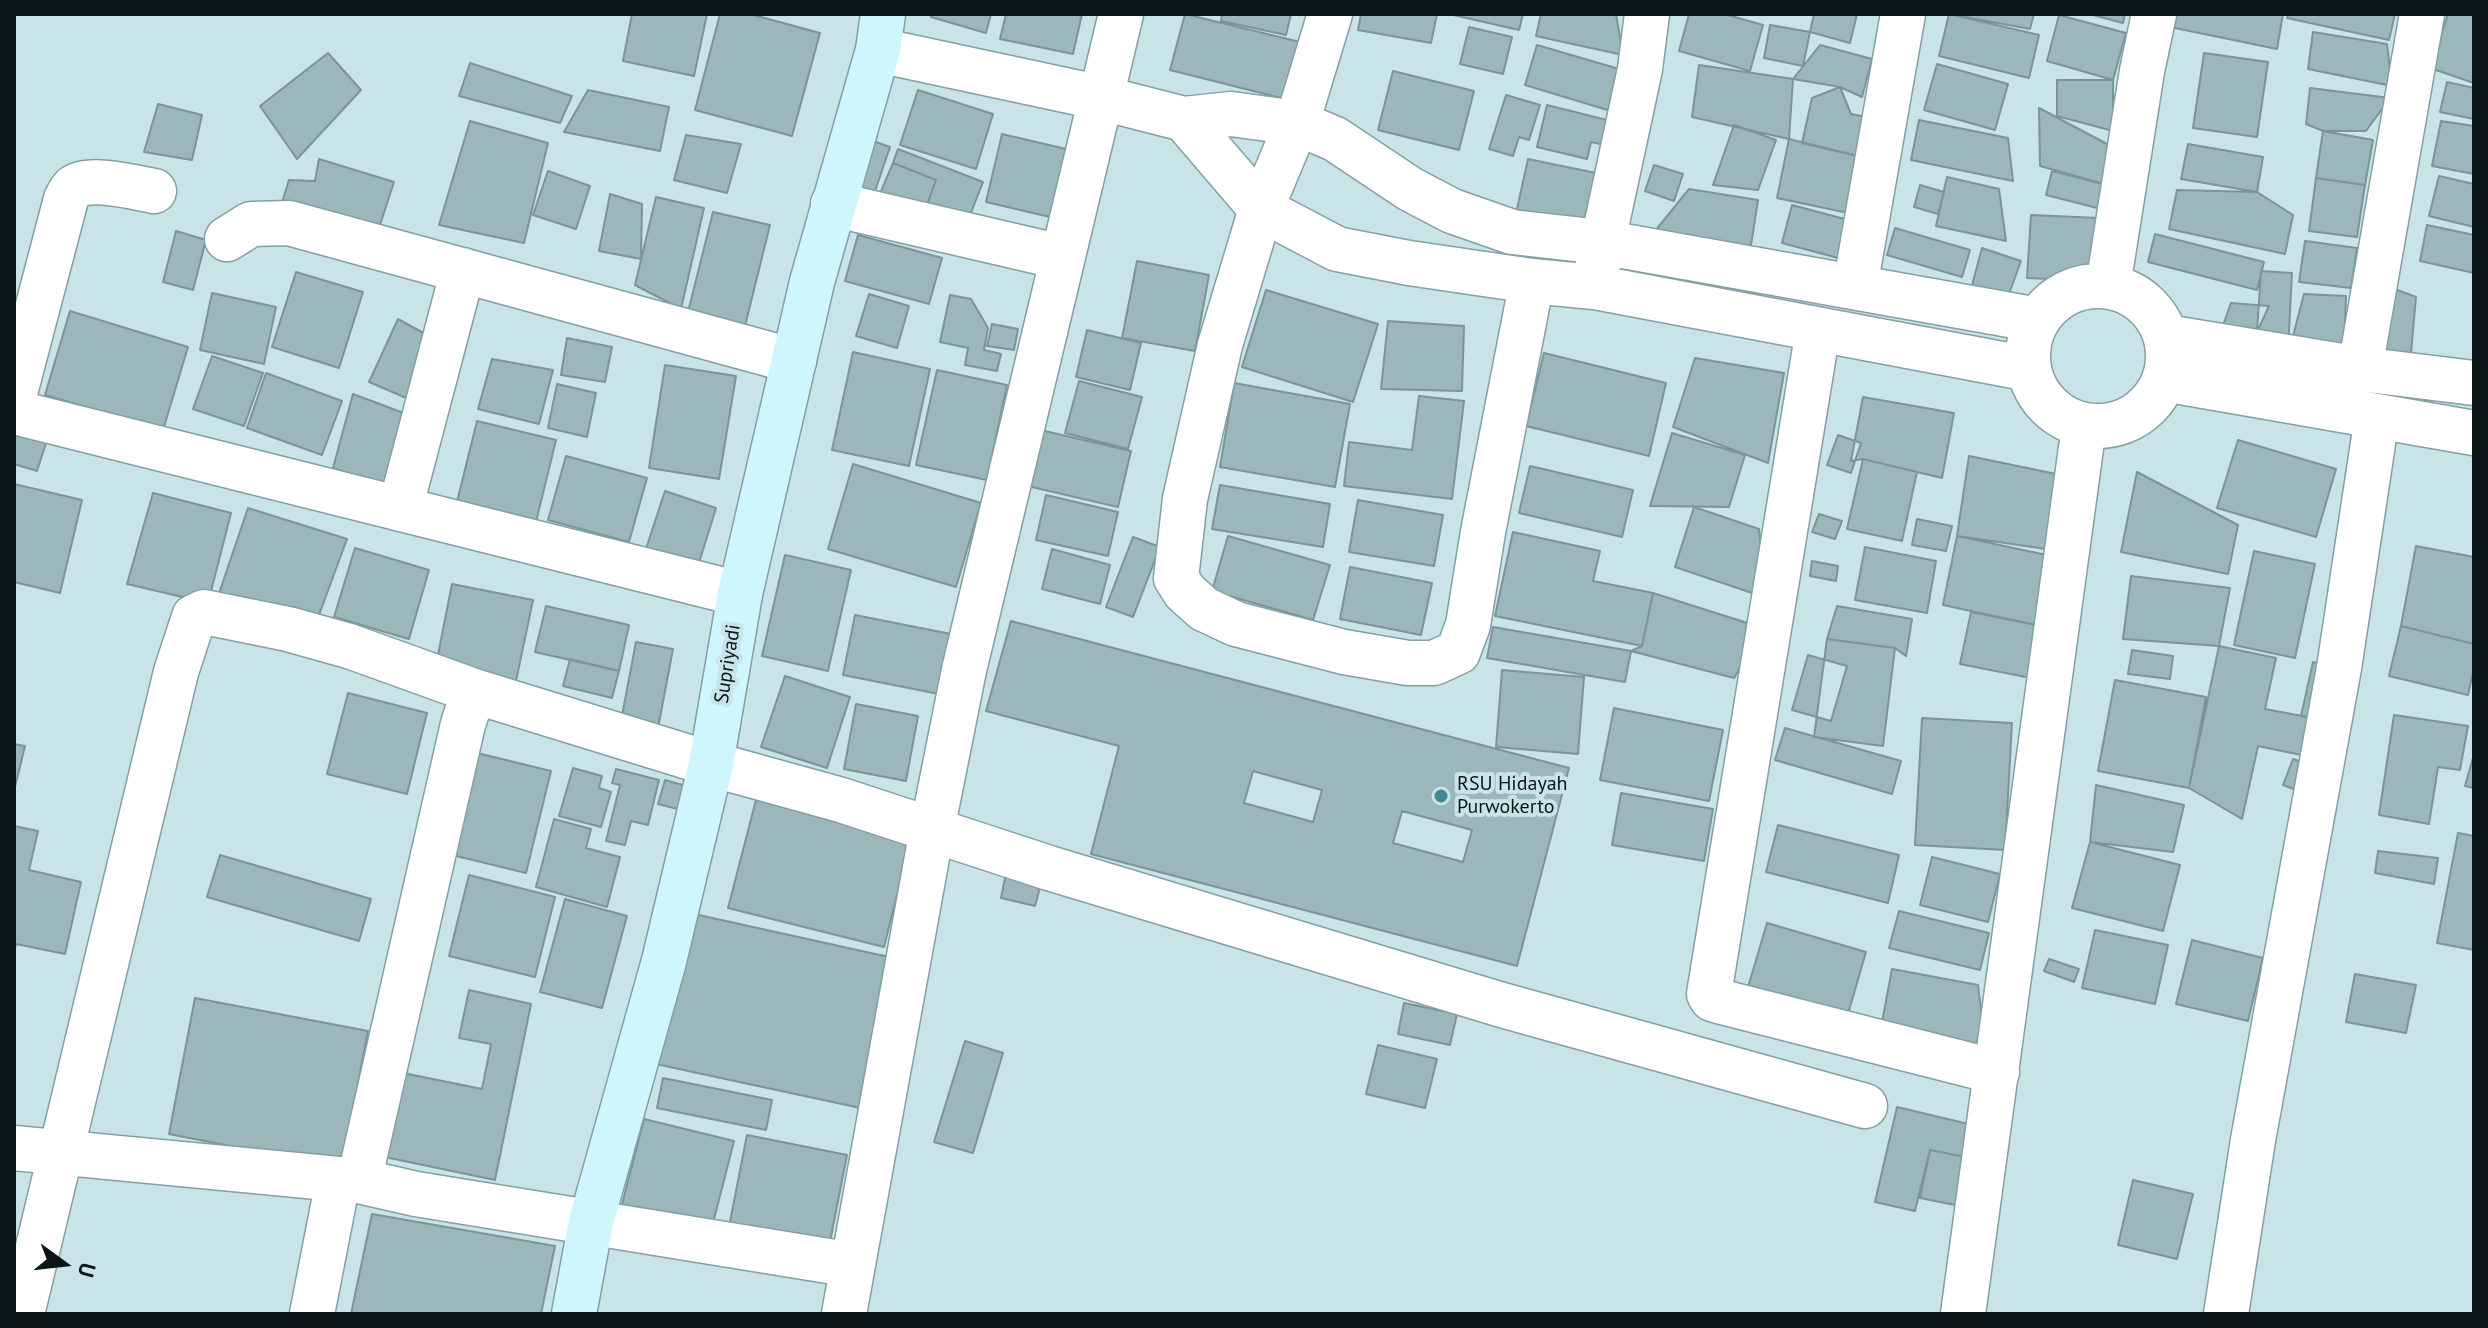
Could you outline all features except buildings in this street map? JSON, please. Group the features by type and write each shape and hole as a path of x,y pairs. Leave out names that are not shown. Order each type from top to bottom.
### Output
{"main road":[{"name":"Supriyadi","path":"574,1314 591,1222 664,961 711,764 740,594 794,361 833,204 881,32"}],"street":[{"path":"844,1314 964,670 1121,14"},
{"path":"1330,14 1297,123 1261,209 1220,345 1185,499 1176,578 1185,592 1204,609 1252,628 1344,652 1408,663 1434,663 1458,652 1468,625 1532,281"},
{"path":"1594,287 1601,242 1640,69 1647,14"},
{"path":"1855,287 1903,14"},
{"path":"2108,286 2154,14"},
{"path":"2360,369 2422,14"},
{"path":"881,32 1102,98 1184,119 1231,114 1297,123 1335,139 1410,189 1452,211 1512,232 1601,242 2038,320"},
{"path":"1184,119 1261,209 1337,249 1409,263 1594,287 2029,369"},
{"path":"14,397 66,199 73,188 97,182 154,191"},
{"path":"833,204 1061,257"},
{"path":"227,239 251,224 289,223 794,361"},
{"path":"400,509 463,270"},
{"path":"2095,286 2122,289 2145,303 2161,324 2165,358 2154,399 2138,414 2118,424 2084,426 2064,418 2047,406 2035,389 2029,369 2028,344 2038,320 2046,308 2068,292 2095,286"},
{"path":"1818,330 1709,994 1718,1001 1997,1072"},
{"path":"2165,358 2360,369 2474,383"},
{"path":"2165,358 2377,417 2474,433"},
{"path":"14,412 740,594"},
{"path":"2226,1314 2253,1140 2339,668 2377,417"},
{"path":"1963,1314 2084,426"},
{"path":"22,1314 176,672 194,617 204,612 288,629 349,646 474,691 711,764 841,800 1049,868 1502,1005 1865,1106"},
{"path":"312,1314 474,691"},
{"path":"14,1148 349,1181 853,1265"}],"place":[{"name":"RSU Hidayah Purwokerto","path":"1441,796"}]}
